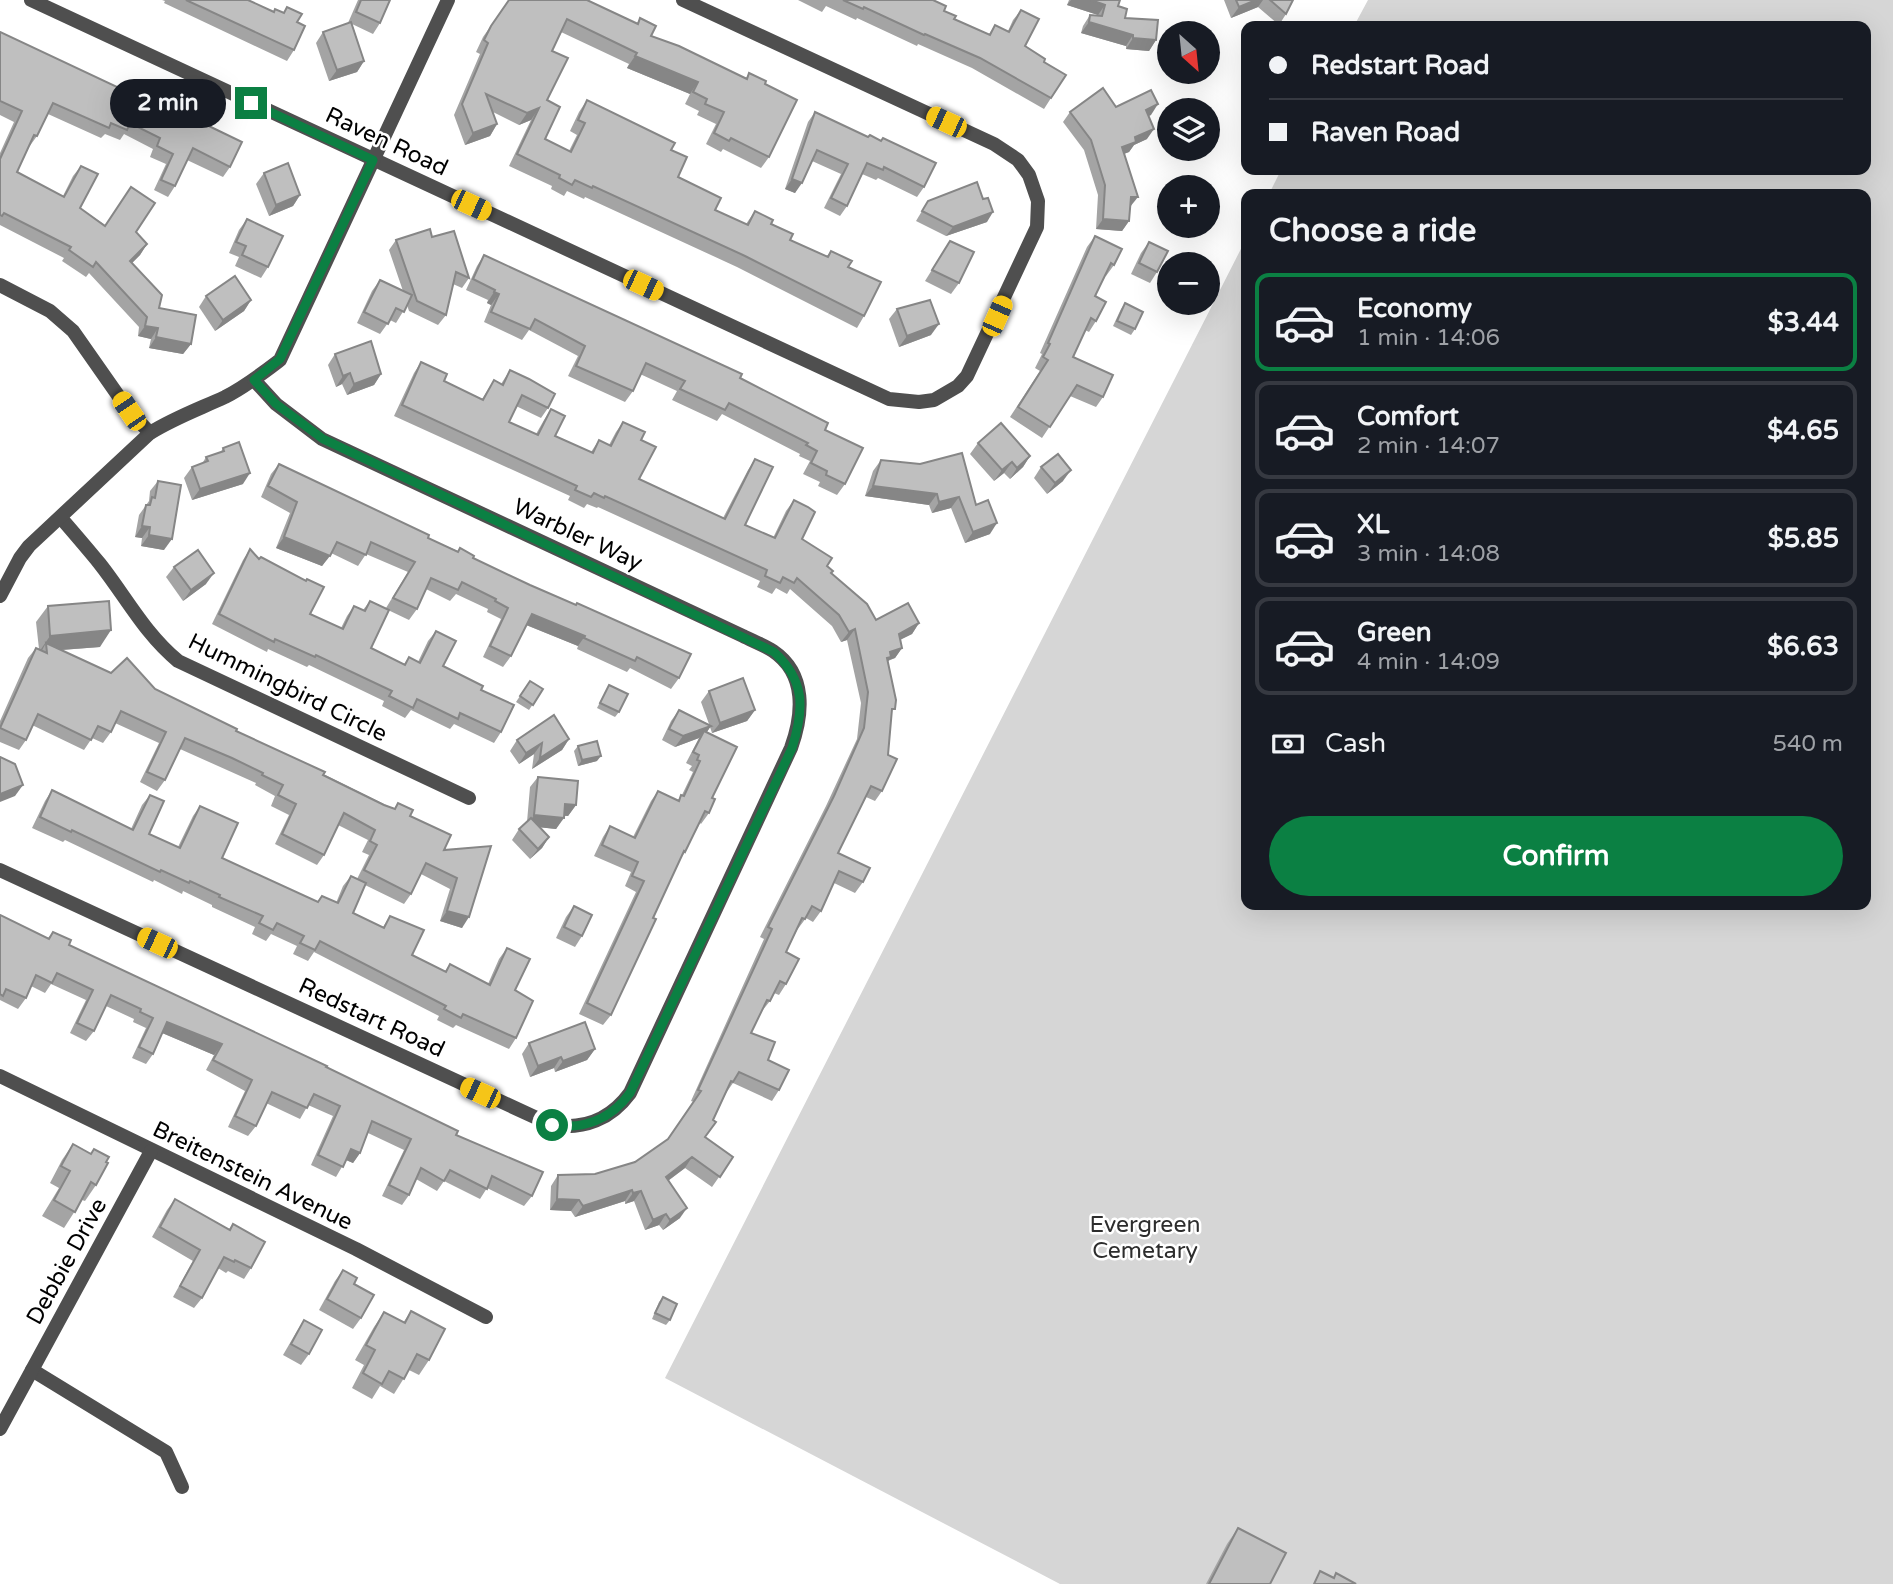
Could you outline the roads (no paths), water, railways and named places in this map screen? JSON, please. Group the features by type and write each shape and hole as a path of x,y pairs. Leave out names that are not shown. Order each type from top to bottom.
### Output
{"street":[{"name":"Raven Road","path":"31,0 889,399 919,402 934,400 958,386 973,366 1037,228 1038,201 1029,175 1018,160 994,144 683,0"},
{"path":"0,596 19,558 29,546 150,433 171,419 225,396 254,380 280,359 448,0"},
{"path":"0,285 50,311 73,331 129,411 150,433"},
{"name":"Warbler Way","path":"254,380 276,404 323,439 774,652 792,672 800,694 801,712 799,725 780,774"},
{"name":"Hummingbird Circle","path":"61,518 100,564 145,628 178,661 469,798"},
{"name":"Redstart Road","path":"0,870 529,1116 552,1125 588,1125 610,1114 630,1093 780,774"},
{"name":"Breitenstein Avenue","path":"0,1076 356,1250 486,1317"},
{"name":"Debbie Drive","path":"0,1429 151,1151"},
{"path":"32,1370 166,1452 182,1487"}],"park label":[{"name":"Evergreen Cemetary","path":"1145,1237"}]}
